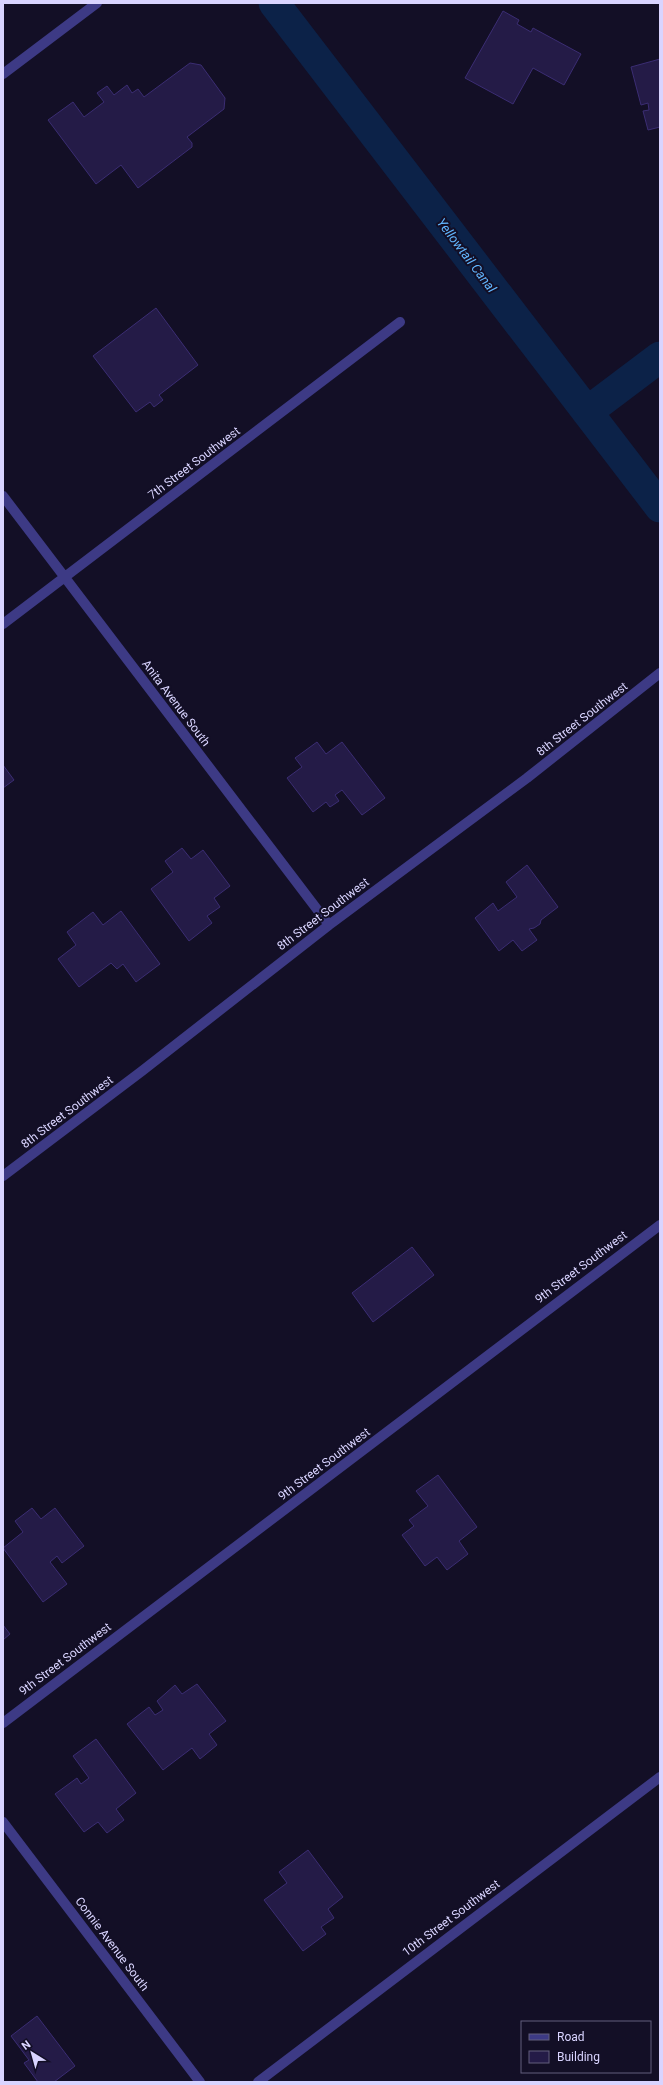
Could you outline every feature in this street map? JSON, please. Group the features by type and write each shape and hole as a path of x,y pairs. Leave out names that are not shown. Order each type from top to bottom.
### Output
{"street":[{"path":"3,74 97,3"},
{"name":"7th Street Southwest","path":"3,624 400,322"},
{"name":"Anita Avenue South","path":"3,496 329,925"},
{"name":"8th Street Southwest","path":"3,1176 142,1071 329,925 528,778 660,673"},
{"name":"9th Street Southwest","path":"3,1723 660,1225"},
{"name":"10th Street Southwest","path":"258,2082 660,1777"},
{"name":"Connie Avenue South","path":"3,1822 200,2082"}],"building":[{"path":"503,11 519,20 517,24 531,32 533,28 581,54 564,85 533,68 513,104 465,78"},
{"path":"660,59 660,127 648,130 643,111 649,110 648,103 641,105 631,67"},
{"path":"190,63 201,65 225,98 224,109 187,137 192,143 192,147 138,188 121,165 96,184 48,120 73,102 84,117 104,102 97,93 107,86 114,95 127,85 132,93 138,89 144,97"},
{"path":"156,308 198,365 159,395 163,400 154,407 150,402 136,412 93,356"},
{"path":"317,742 326,754 342,742 385,798 362,815 342,790 335,795 339,801 330,807 326,802 313,812 287,778 302,767 295,758"},
{"path":"3,765 14,780 3,788"},
{"path":"182,848 191,859 203,850 230,886 214,898 220,907 207,916 212,923 189,941 151,889 173,872 165,861"},
{"path":"527,865 558,907 541,920 540,924 529,929 537,940 522,951 513,940 499,951 475,918 493,903 498,911 517,897 506,882"},
{"path":"121,911 160,964 136,982 123,964 117,969 111,963 79,987 58,959 76,945 67,932 93,912 103,925"},
{"path":"412,1247 434,1275 373,1322 352,1293"},
{"path":"438,1475 477,1527 459,1541 468,1554 447,1570 437,1557 425,1566 402,1535 414,1526 409,1520 428,1506 416,1491"},
{"path":"32,1508 41,1519 55,1508 84,1546 62,1563 57,1556 50,1562 67,1584 43,1602 3,1548 23,1532 15,1521"},
{"path":"3,1625 10,1634 3,1640"},
{"path":"197,1684 226,1721 209,1734 217,1745 200,1759 192,1748 163,1770 127,1724 149,1707 155,1715 163,1710 157,1701 175,1685 182,1694"},
{"path":"96,1739 136,1793 116,1809 124,1820 107,1833 98,1822 84,1832 55,1794 77,1778 81,1784 89,1778 73,1756"},
{"path":"308,1850 343,1897 328,1909 334,1918 321,1927 326,1934 303,1951 264,1900 287,1883 279,1872"},
{"path":"37,2016 75,2066 54,2082 38,2082 24,2063 29,2060 11,2036"}],"waterway":[{"name":"Yellowtail Canal","path":"274,3 660,507"},
{"path":"587,412 660,357"}]}
